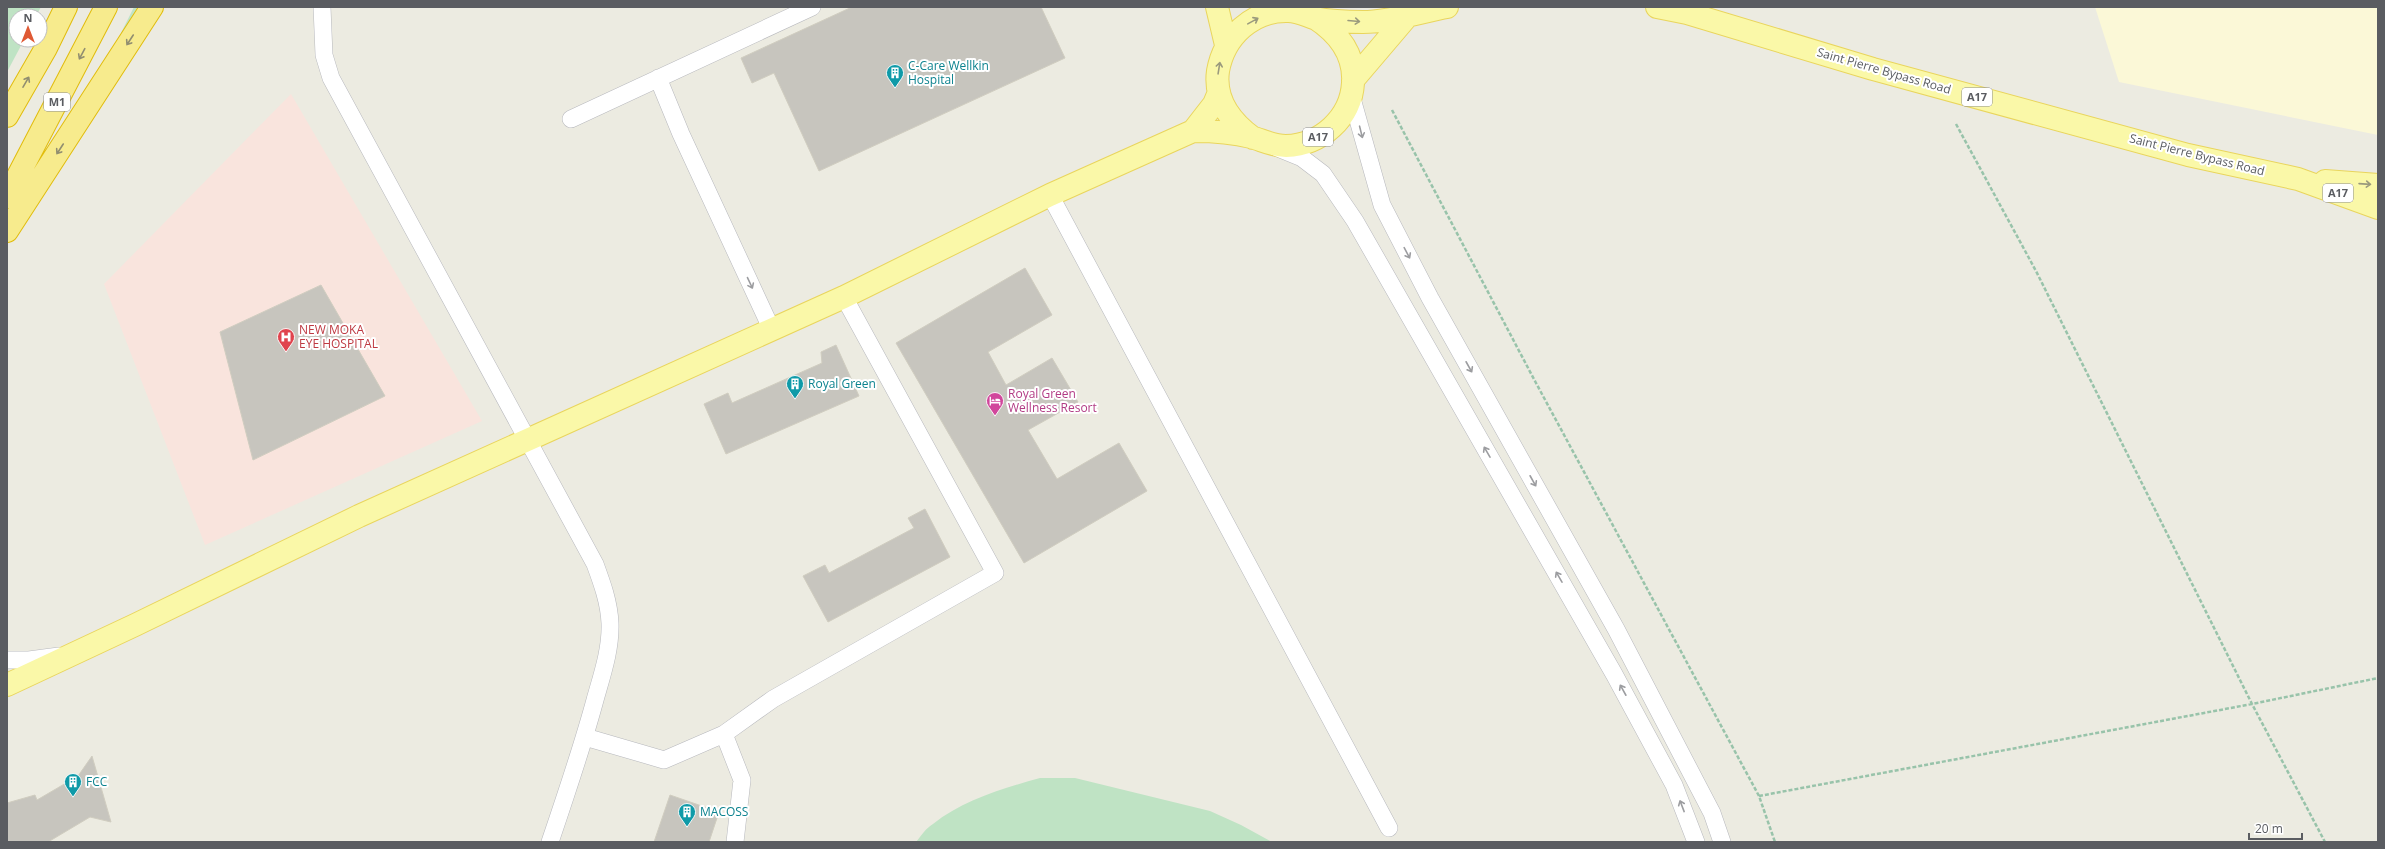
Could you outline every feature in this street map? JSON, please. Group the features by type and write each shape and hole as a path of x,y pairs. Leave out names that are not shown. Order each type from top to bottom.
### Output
{"highway":[{"path":"7,116 46,48 66,7"},
{"name":"M1","path":"7,197 106,7"},
{"path":"7,231 152,7"}],"main road":[{"path":"1217,7 1226,45"},
{"name":"A17","path":"1315,18 1331,29 1343,43 1351,61 1352,87 1343,115 1327,132 1308,142 1286,146 1258,140 1233,121 1225,110 1219,92 1219,68 1226,45 1238,31 1252,20 1269,13 1286,9 1315,18 1363,22 1378,21 1447,7"},
{"name":"Saint Pierre Bypass Road","path":"1657,7 1687,14 1873,68 2188,155 2298,179"},
{"name":"A17","path":"1352,87 1410,14"},
{"path":"1193,131 1214,104 1219,92"},
{"path":"7,685 359,516 526,442 771,328 844,297 1050,195 1193,131 1231,133 1258,140"},
{"name":"A17","path":"2298,179 2378,185"},
{"name":"A17","path":"2298,179 2378,208"}],"street":[{"path":"322,7 324,55 331,78 526,442 595,564 608,606 609,643 584,737 550,842"},
{"path":"571,119 812,7"},
{"path":"658,78 681,134 771,328"},
{"path":"1352,87 1382,205 1430,298 1616,629 1712,813 1722,842"},
{"path":"1258,140 1302,158 1323,174 1355,220 1614,674 1674,786 1696,842"},
{"path":"1050,195 1389,828"},
{"path":"584,737 664,760 724,734 773,699 996,572 844,297"},
{"path":"7,660 29,660 74,654"},
{"path":"724,734 742,780 735,842"}],"path":[{"path":"1392,110 1540,390 1759,796 1775,842"},
{"path":"1956,124 2036,270 2252,704 2325,842"},
{"path":"1759,796 2252,704 2378,678"}],"shaded area":[{"path":"2095,7 2378,7 2378,135 2119,82"},
{"name":"NEW MOKA EYE HOSPITAL","path":"291,94 482,421 205,545 104,284"}],"green space":[{"path":"7,7 41,7 8,8 8,48 20,48 7,72"},
{"path":"134,7 144,7 127,37 121,33"},
{"path":"1040,778 1075,778 1210,811 1241,825 1272,842 916,842 930,826 957,808 984,796"}],"building":[{"name":"C-Care Wellkin Hospital","path":"852,7 1041,7 1065,58 819,171 774,73 752,83 741,58"},
{"name":"Royal Green Wellness Resort","path":"1025,268 1052,315 988,352 1006,385 1052,358 1078,402 1028,430 1057,479 1119,443 1147,491 1024,563 896,343"},
{"path":"321,285 385,396 253,460 220,332"},
{"name":"Royal Green","path":"836,345 859,396 726,454 704,404 728,393 732,403 822,363 821,352"},
{"path":"925,509 950,557 828,622 803,576 825,565 829,573 914,528 908,518"},
{"name":"FCC","path":"92,756 111,822 90,817 48,842 7,842 7,803 35,795 37,800 78,776"},
{"name":"MACOSS","path":"670,795 719,812 709,842 654,842"}],"place":[{"name":"C-Care Wellkin Hospital","path":"895,88"},
{"name":"NEW MOKA EYE HOSPITAL","path":"286,352"},
{"name":"Royal Green","path":"795,399"},
{"name":"Royal Green Wellness Resort","path":"995,416"},
{"name":"FCC","path":"73,797"},
{"name":"MACOSS","path":"687,827"}]}
